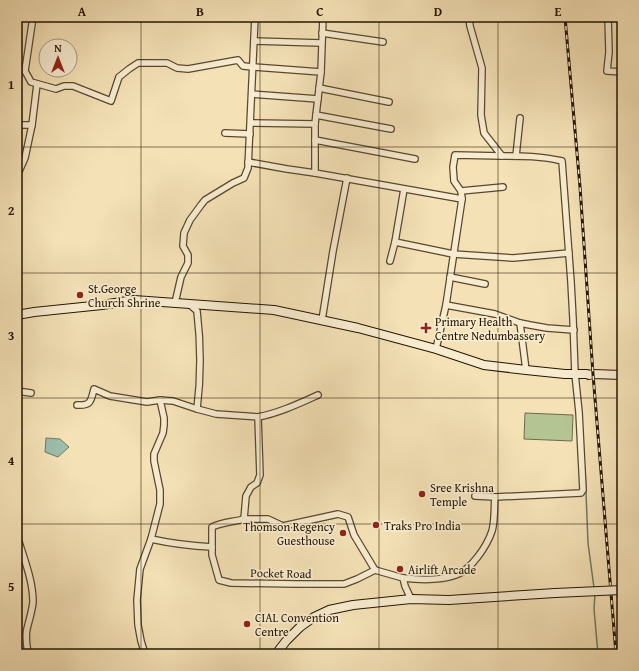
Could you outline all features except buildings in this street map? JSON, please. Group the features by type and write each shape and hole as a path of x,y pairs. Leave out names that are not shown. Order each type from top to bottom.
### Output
{"main road":[{"path":"17,315 134,300 274,310 358,328 436,348 484,365 575,374 622,375"},
{"path":"276,654 300,627 314,617 329,610 353,605 411,598 449,600 622,590"}],"street":[{"path":"33,17 25,71 31,82 56,89 64,86 73,86 111,101 119,77 138,63 167,63 177,68 188,69 238,60 243,66 321,72"},
{"path":"175,303 181,277 188,263 188,255 183,246 184,233 190,220 200,204 233,183 244,178 248,168 255,17"},
{"path":"315,173 315,124 321,72 323,17"},
{"path":"469,17 470,26 482,68 481,115 484,133 502,156"},
{"path":"608,17 609,52 607,72 622,72"},
{"path":"322,33 382,42"},
{"path":"254,41 321,43"},
{"path":"17,176 25,158 32,125 37,84"},
{"path":"319,88 389,102"},
{"path":"252,94 318,98"},
{"path":"316,115 391,129"},
{"path":"516,156 520,118"},
{"path":"251,123 315,124"},
{"path":"17,125 32,125"},
{"path":"225,133 250,134"},
{"path":"315,140 415,159"},
{"path":"436,348 446,305 462,199 461,191 454,181 453,166 455,156 516,156 549,158 562,161 574,330 575,374 579,412 583,490 581,493 495,497 475,496"},
{"path":"248,162 287,170 347,178 462,199"},
{"path":"322,320 347,178"},
{"path":"461,191 503,187"},
{"path":"390,261 395,242 404,189"},
{"path":"395,242 454,254 513,258 569,253"},
{"path":"450,277 485,284"},
{"path":"189,304 197,311 200,336 200,390 197,409"},
{"path":"446,305 495,314 520,322 547,328 574,330"},
{"path":"520,322 526,370"},
{"path":"77,405 86,405 89,403 94,389 110,396 147,402 160,400 173,401 216,414 258,416 293,407 318,395"},
{"path":"17,391 31,393"},
{"path":"145,654 138,625 138,600 140,569 151,539 160,504 160,490 154,454 163,433 164,425 160,400"},
{"path":"258,416 260,475 257,483 251,487 246,496 244,519 268,519 283,526 338,514 348,517 354,535 375,570 403,578 419,579 441,578 457,575 472,564 483,550 492,531 495,497"},
{"name":"Pocket Road","path":"244,519 212,527 214,564 219,580 231,583 310,585 344,584 375,570"},
{"path":"17,535 29,576 32,594 32,613 26,636 28,654"},
{"path":"151,539 212,547"},
{"path":"403,578 411,598"}],"green space":[{"path":"525,413 573,415 572,441 524,439"}],"shaded area":[{"path":"46,438 60,439 69,447 58,457 45,452"}],"waterway":[{"path":"585,467 588,543 594,588"},
{"path":"595,594 594,609 598,654"}],"railway":[{"path":"565,17 580,187 593,374 616,654"}],"place":[{"name":"St.George Church Shrine","path":"80,295"},
{"name":"Primary Health Centre Nedumbassery","path":"426,328"},
{"name":"Sree Krishna Temple","path":"422,494"},
{"name":"Traks Pro India","path":"376,525"},
{"name":"Thomson Regency Guesthouse","path":"343,533"},
{"name":"Airlift Arcade","path":"400,569"},
{"name":"CIAL Convention Centre","path":"247,624"}]}
